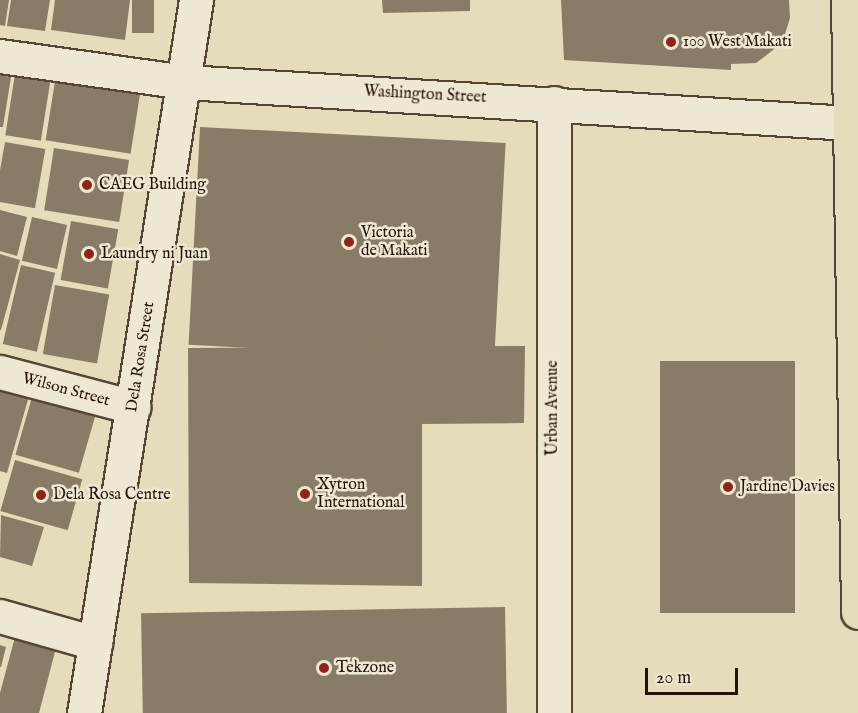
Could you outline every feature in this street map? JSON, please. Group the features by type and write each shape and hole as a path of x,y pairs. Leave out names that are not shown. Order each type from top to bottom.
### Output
{"main road":[{"path":"848,0 858,612"}],"street":[{"name":"Dela Rosa Street","path":"84,713 185,82 196,0"},
{"name":"Washington Street","path":"0,56 185,82 850,123"},
{"name":"Urban Avenue","path":"554,103 554,713"},
{"name":"Wilson Street","path":"0,372 133,407"},
{"path":"0,616 95,643"}],"building":[{"path":"0,0 9,0 5,26 0,25"},
{"path":"11,0 50,0 45,31 7,26"},
{"path":"55,0 130,0 125,40 51,30"},
{"path":"132,0 154,0 154,33 132,33"},
{"path":"382,0 470,0 470,11 383,13"},
{"name":"100 West Makati","path":"561,0 789,0 790,18 785,34 773,50 756,63 731,64 731,70 564,60"},
{"path":"15,74 51,80 41,141 5,135"},
{"path":"0,75 11,77 3,127 0,127"},
{"path":"55,81 140,94 131,154 46,140"},
{"name":"Victoria de Makati","path":"200,127 506,143 494,361 189,345"},
{"path":"5,142 45,149 35,208 0,202 0,170"},
{"name":"CAEG Building","path":"54,148 129,160 119,222 44,210"},
{"path":"0,210 27,217 17,256 0,251"},
{"path":"32,217 67,225 57,269 22,261"},
{"name":"Laundry ni Juan","path":"71,221 118,229 108,288 61,280"},
{"path":"0,254 20,260 1,330 0,330"},
{"path":"21,265 55,273 37,352 3,344"},
{"path":"55,285 109,295 97,363 43,354"},
{"name":"Xytron International","path":"525,346 524,423 422,424 422,586 189,583 188,348"},
{"name":"Jardine Davies","path":"660,361 795,361 795,613 660,613"},
{"path":"0,388 29,396 7,473 0,471"},
{"path":"32,397 95,415 79,473 15,455"},
{"name":"Dela Rosa Centre","path":"15,460 82,479 68,530 0,511"},
{"path":"1,515 44,527 32,566 0,557"},
{"name":"Tekzone","path":"505,607 507,713 143,713 141,613"},
{"path":"15,637 56,648 39,713 0,713 0,693"},
{"path":"0,645 6,647 1,667 0,667"}],"place":[{"name":"100 West Makati","path":"671,42"},
{"name":"CAEG Building","path":"87,185"},
{"name":"Victoria de Makati","path":"349,242"},
{"name":"Laundry ni Juan","path":"89,254"},
{"name":"Jardine Davies","path":"728,487"},
{"name":"Xytron International","path":"305,494"},
{"name":"Dela Rosa Centre","path":"41,495"},
{"name":"Tekzone","path":"324,668"}]}
